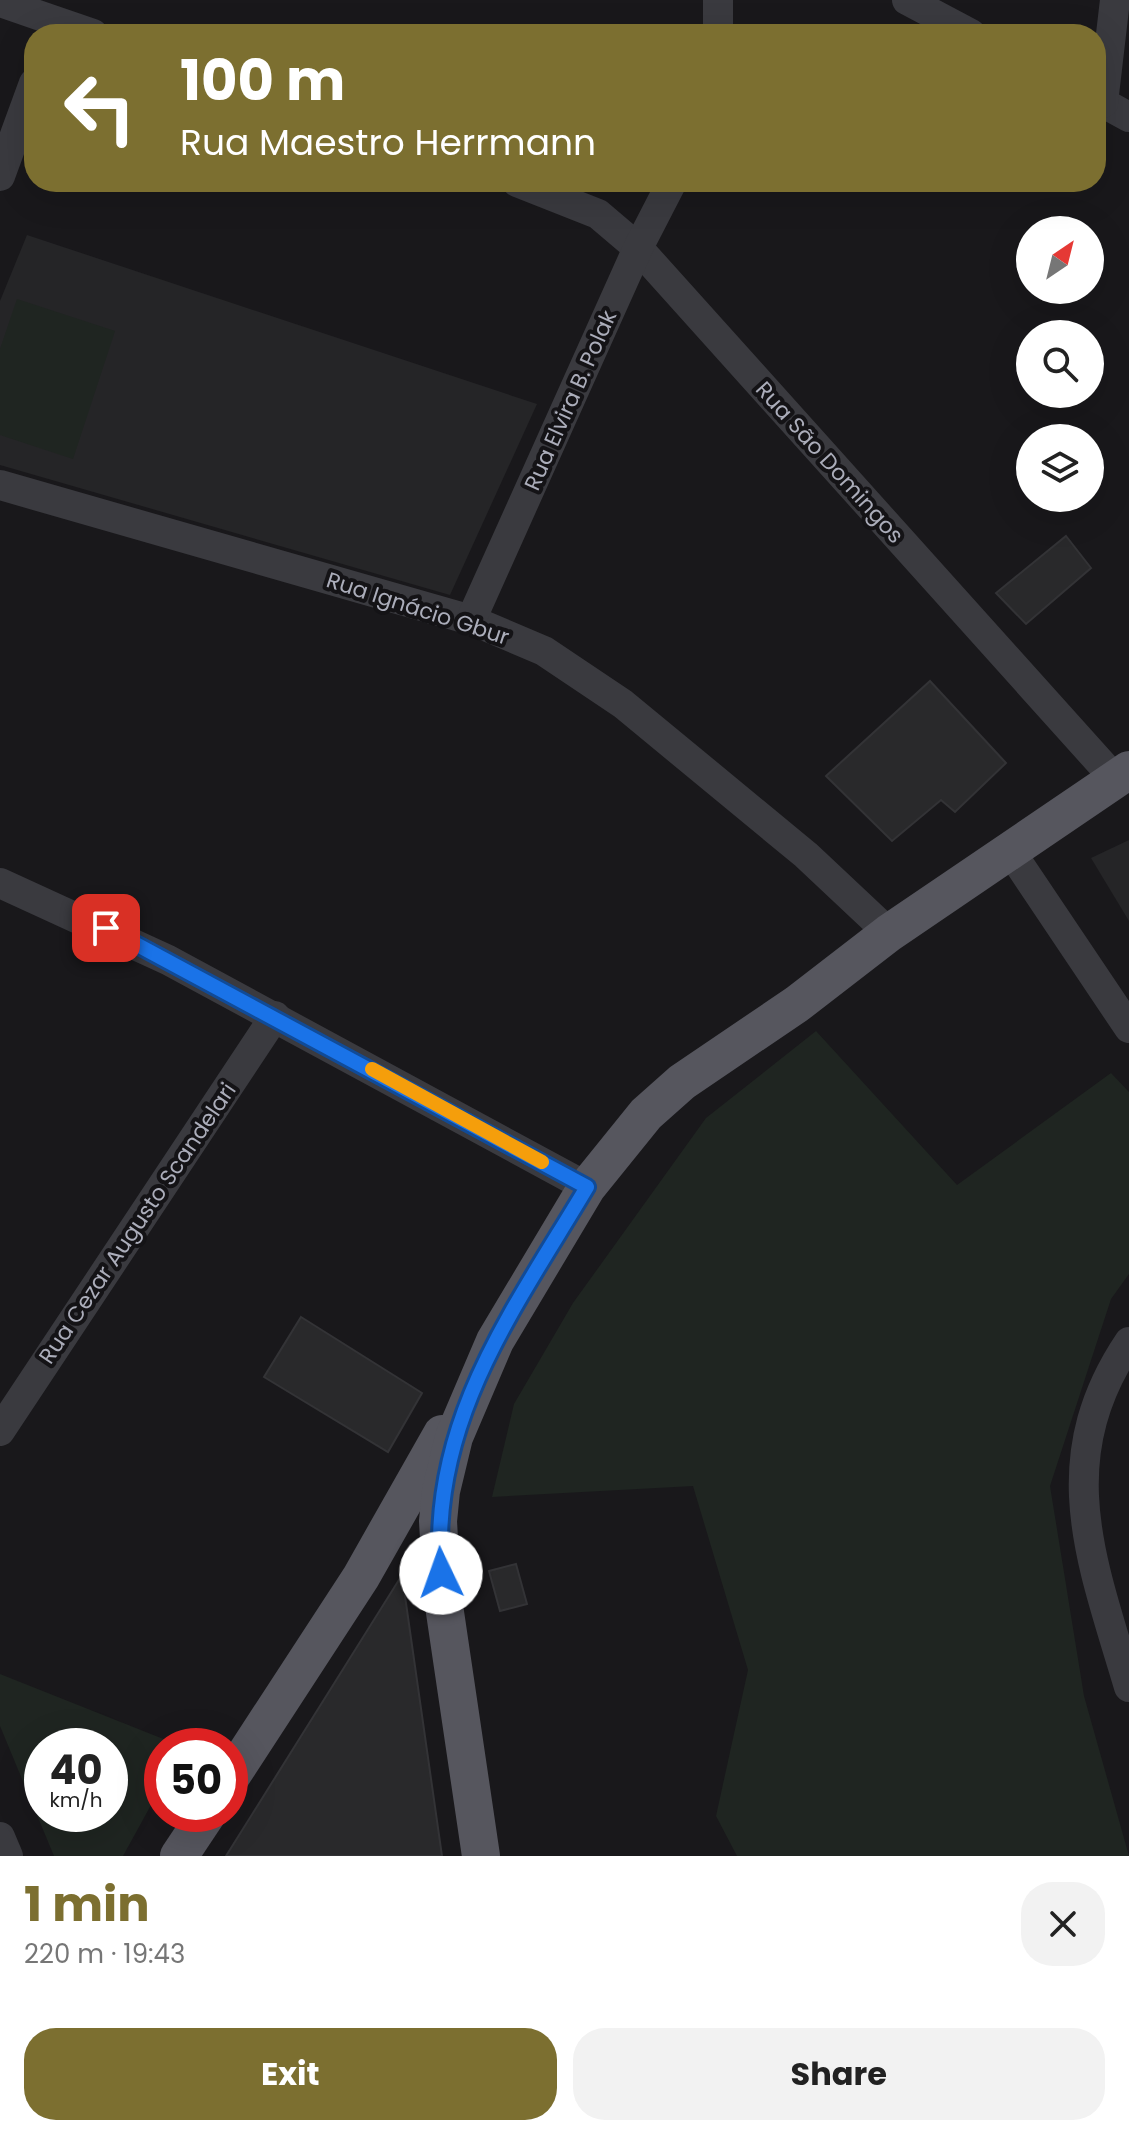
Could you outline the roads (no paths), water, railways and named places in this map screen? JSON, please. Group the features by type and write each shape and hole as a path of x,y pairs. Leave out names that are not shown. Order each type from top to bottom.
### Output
{"main road":[{"path":"797,1004 930,931 1021,867 1032,851 1108,797 1125,781"},
{"path":"248,1750 361,1577 587,1187 646,1114 682,1082 797,1004 889,933 1125,781"},
{"path":"481,1856 442,1592 438,1521 441,1491 454,1437 495,1341"},
{"path":"361,1577 441,1491"},
{"path":"179,1856 195,1832"}],"street":[{"path":"718,0 718,24"},
{"path":"907,0 952,24"},
{"path":"1109,106 1115,0"},
{"path":"0,2 57,18"},
{"path":"0,176 24,110"},
{"name":"Rua São Domingos","path":"542,192 598,214 638,248 1125,781"},
{"name":"Rua Elvira B. Polak","path":"471,620 638,248 667,192"},
{"name":"Rua Ignácio Gbur","path":"0,485 471,620 544,651 623,704 806,855 889,933"},
{"path":"1021,867 1129,1028"},
{"path":"0,883 106,928 275,1016 587,1187"},
{"name":"Rua Cezar Augusto Scandelari","path":"0,1431 275,1016"},
{"path":"1129,1342 1092,1411 1083,1451 1083,1497 1099,1586 1129,1687"},
{"path":"0,1837 8,1856"}]}
